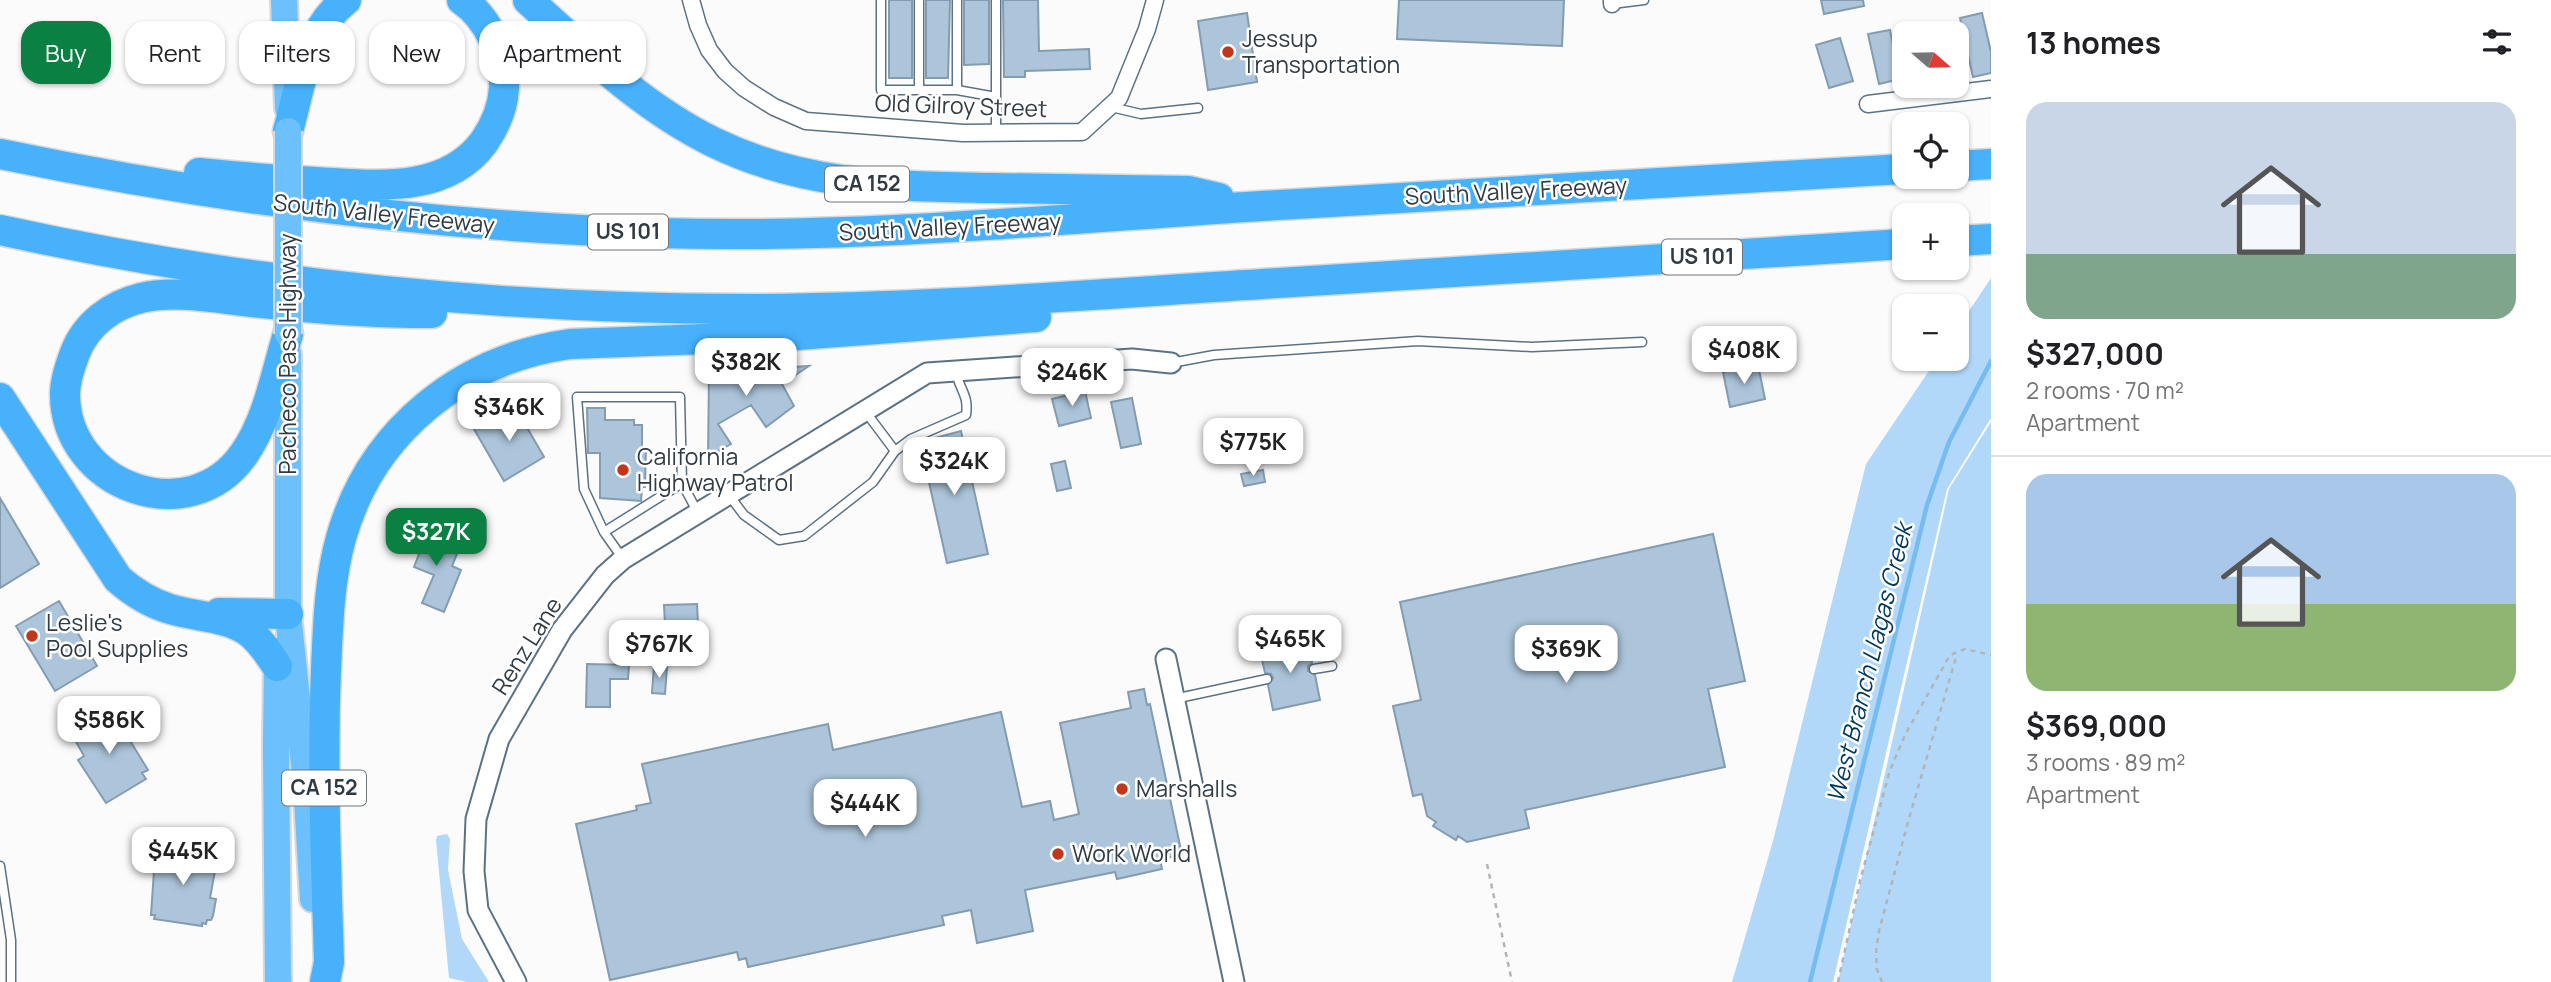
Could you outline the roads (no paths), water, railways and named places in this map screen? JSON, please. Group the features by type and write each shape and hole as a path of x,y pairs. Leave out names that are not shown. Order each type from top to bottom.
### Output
{"highway":[{"name":"Pacheco Pass Highway","path":"284,0 288,52 288,614 306,783 318,982"},
{"path":"288,131 318,30 332,10 346,0"},
{"path":"0,147 217,175 335,183 399,184 420,182 442,175 463,163 479,149 500,111 504,88 503,67 496,44 483,22 462,0"},
{"name":"CA 152","path":"528,0 603,68 657,108 712,141 740,154 794,171 872,185 1189,191 1260,206"},
{"name":"South Valley Freeway","path":"0,154 139,181 273,202 420,220 594,231 729,234 849,233 1892,170"},
{"path":"1969,165 1991,164"},
{"name":"US 101","path":"0,230 161,261 335,285 492,300 695,309 897,306 1892,245"},
{"path":"1969,240 1991,239"},
{"name":"CA 152","path":"325,982 329,962 323,735 329,594 341,537 366,478 386,448 415,415 449,387 501,361 542,348 570,344 867,331 1024,318 1499,269"},
{"path":"288,334 254,436 244,454 229,471 209,484 188,492 166,495 142,492 123,485 104,473 87,457 75,438 65,393 68,371 77,347 91,326 107,312 144,297 184,295 315,308 408,313 695,309"},
{"path":"0,398 118,579 134,593 172,610 194,613 288,614"},
{"path":"194,613 234,624 249,632 264,646 277,666"},
{"name":"Pacheco Pass Highway","path":"278,982 277,666 288,614"}],"street":[{"name":"Old Gilroy Street","path":"691,0 698,26 709,50 744,88 774,107 806,121 996,133 1082,132 1119,99 1147,29 1155,0"},
{"path":"1868,104 1991,89"},
{"name":"Renz Lane","path":"516,982 478,910 474,871 476,819 499,739 562,629 605,575 623,559 926,373 1132,359 1171,363"},
{"path":"1166,659 1234,982"}],"lane":[{"path":"881,0 881,90 957,90 996,97"},
{"path":"919,0 919,90"},
{"path":"957,0 957,90"},
{"path":"996,0 996,133"},
{"path":"1612,2 1644,0"},
{"path":"1110,107 1141,114 1198,108"},
{"path":"1171,363 1214,355 1418,341 1532,347 1642,342"},
{"path":"728,494 744,514 779,540 804,536 873,482 895,451 911,439 966,415 968,402 959,385 956,371"},
{"path":"623,559 604,532 584,489 577,397 680,397 682,483 698,513"},
{"path":"865,411 895,451"},
{"path":"604,532 682,483"},
{"path":"1314,669 1332,666"},
{"path":"1174,699 1267,680"},
{"path":"0,866 10,940 11,982"}],"waterway":[{"name":"West Branch Llagas Creek","path":"1810,982 1927,505 1949,442 1991,361"}],"place":[{"name":"Jessup Transportation","path":"1228,52"},
{"name":"California Highway Patrol","path":"623,470"},
{"name":"Leslie's Pool Supplies","path":"32,636"},
{"name":"Marshalls","path":"1122,789"},
{"name":"Work World","path":"1058,854"}]}
